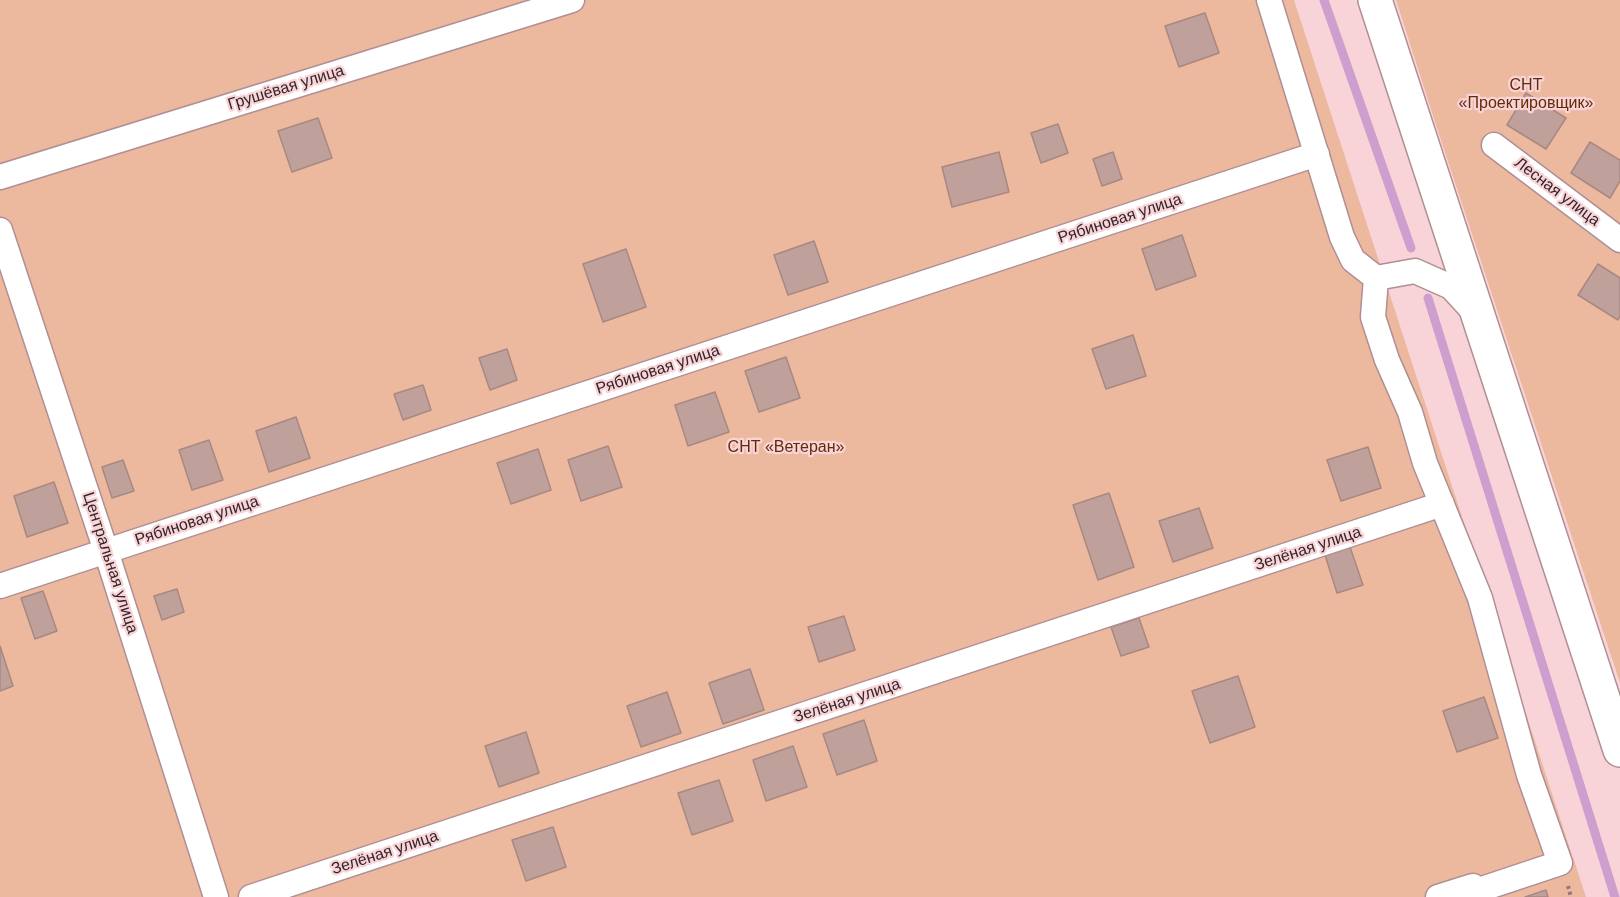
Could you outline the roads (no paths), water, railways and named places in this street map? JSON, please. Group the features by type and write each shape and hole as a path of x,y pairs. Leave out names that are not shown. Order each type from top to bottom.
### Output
{"street":[{"name":"Грушёвая улица","path":"0,177 572,0"},
{"path":"1269,0 1342,237 1353,260 1376,278 1415,271 1451,287 1479,317"},
{"path":"1375,0 1620,750"},
{"name":"Лесная улица","path":"1494,145 1620,240"},
{"name":"Рябиновая улица","path":"0,586 1317,154"},
{"name":"Центральная улица","path":"0,230 106,551 216,897"},
{"path":"1376,278 1373,317 1387,360 1410,412 1425,463 1480,598 1529,775 1559,860"},
{"name":"Зелёная улица","path":"251,897 1442,504"},
{"path":"1438,897 1559,860"},
{"path":"1458,897 1559,860"}],"waterway":[{"path":"1324,0 1411,248"},
{"path":"1428,298 1615,897"}],"park label":[{"name":"СНТ «Проектировщик»","path":"1526,95"},
{"name":"СНТ «Ветеран»","path":"786,448"}]}
